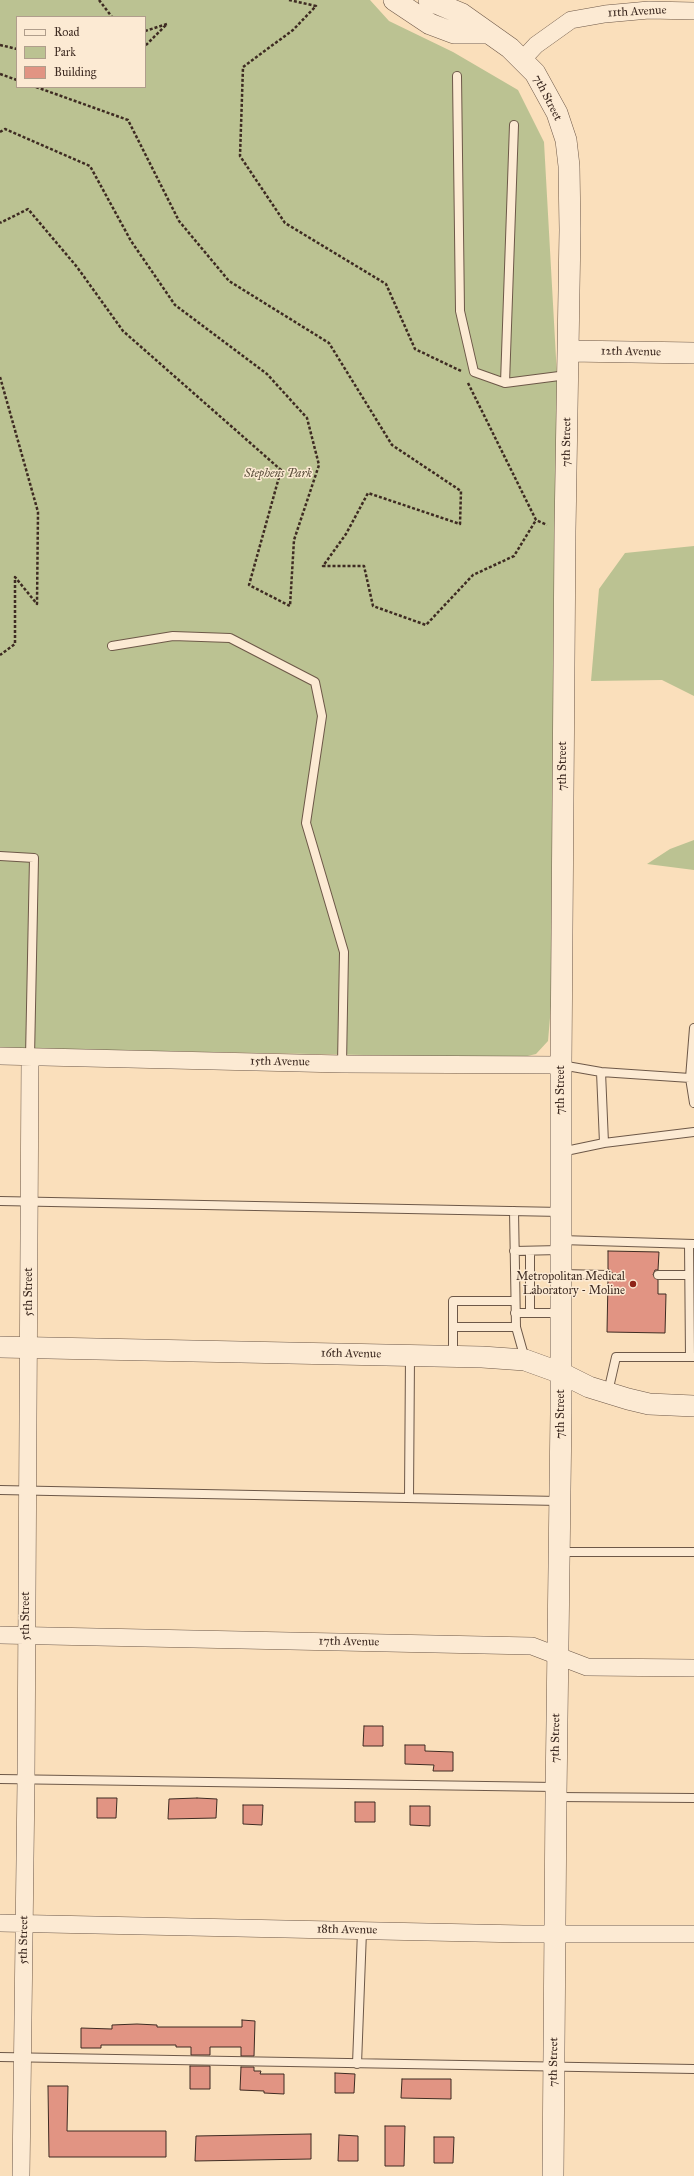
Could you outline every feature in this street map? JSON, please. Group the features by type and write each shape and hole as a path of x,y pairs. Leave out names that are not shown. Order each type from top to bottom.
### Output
{"street":[{"path":"394,0 430,24 454,33 488,33"},
{"name":"7th Street","path":"429,0 462,14 523,60 535,73 557,113 566,140 570,230 569,351 564,531 560,1245 561,1373 554,1933 553,2176"},
{"name":"11th Avenue","path":"523,60 536,45 571,20 605,14 649,10 694,11"},
{"name":"12th Avenue","path":"569,351 694,354"},
{"name":"15th Avenue","path":"0,1056 342,1064 561,1065"},
{"name":"5th Street","path":"21,2176 26,1780 30,1057"},
{"name":"16th Avenue","path":"0,1347 453,1356 525,1360 561,1373 607,1393 649,1404 694,1406"},
{"name":"17th Avenue","path":"0,1635 532,1646 587,1667 694,1668"},
{"name":"18th Avenue","path":"0,1923 362,1931 694,1934"}],"lane":[{"path":"457,76 460,311 474,372 505,383 568,374"},
{"path":"505,383 514,125"},
{"path":"112,646 173,636 230,638 314,682 322,716 306,823 344,952 342,1064"},
{"path":"0,856 34,858 30,1057"},
{"path":"694,1028 690,1078 694,1103"},
{"path":"561,1065 601,1072 690,1078"},
{"path":"601,1072 604,1143"},
{"path":"561,1152 604,1143 694,1132"},
{"path":"0,1201 561,1212"},
{"path":"514,1211 514,1301 516,1327 525,1360"},
{"path":"514,1251 530,1251 560,1245 691,1244 689,1275 692,1357 616,1357 607,1393"},
{"path":"530,1251 530,1313"},
{"path":"560,1274 608,1275"},
{"path":"658,1275 689,1275"},
{"path":"453,1356 453,1301 514,1301"},
{"path":"515,1313 561,1313"},
{"path":"453,1327 516,1327"},
{"path":"409,1498 410,1355"},
{"path":"0,1490 560,1501"},
{"path":"559,1552 694,1552"},
{"path":"0,1779 556,1792 694,1798"},
{"path":"357,2064 362,1931"},
{"path":"0,2057 694,2069"}],"path":[{"path":"100,0 111,16"},
{"path":"289,0 316,6 293,30 243,67 240,156 285,223 386,284 415,349 463,371"},
{"path":"146,32 167,24 146,45"},
{"path":"0,45 16,49"},
{"path":"0,74 16,80"},
{"path":"39,88 128,120 179,221 229,281 329,343 392,445 461,491 460,524 368,493 346,534 323,566 364,566 373,606 426,625 473,576 514,556 536,520 466,378"},
{"path":"0,132 5,129 90,166 131,241 175,306 267,374 307,418 319,465 294,540 290,606 249,585 281,470 123,331 77,267 28,209 0,223"},
{"path":"0,377 38,512 37,604 15,577 15,644 0,655"}],"green space":[{"name":"Stephens Park","path":"0,0 370,0 389,21 453,52 518,90 544,142 558,394 551,1006 548,1041 536,1054 519,1058 0,1048"},
{"path":"694,546 694,696 662,680 591,681 599,589 625,553"},
{"path":"694,840 694,870 647,864 670,849"}],"building":[{"name":"Metropolitan Medical Laboratory - Moline","path":"608,1251 659,1252 658,1270 655,1270 653,1275 658,1280 658,1294 666,1294 665,1333 607,1332 608,1280 612,1278 613,1275 608,1269"},
{"path":"364,1726 383,1726 383,1746 363,1746"},
{"path":"405,1745 425,1745 425,1751 453,1752 453,1771 433,1771 434,1765 405,1764"},
{"path":"97,1798 117,1798 116,1818 97,1818"},
{"path":"169,1799 217,1799 216,1818 168,1819"},
{"path":"355,1802 375,1802 375,1822 355,1822"},
{"path":"243,1805 263,1805 262,1825 243,1824"},
{"path":"410,1806 430,1806 430,1826 410,1825"},
{"path":"242,2020 255,2021 254,2056 241,2056 241,2047 210,2047 210,2055 191,2055 191,2047 176,2047 176,2045 101,2045 101,2048 81,2048 81,2028 112,2029 112,2025 137,2024 157,2025 157,2027 242,2027"},
{"path":"190,2066 210,2066 210,2089 190,2089"},
{"path":"241,2067 254,2067 254,2071 261,2071 260,2074 284,2074 284,2094 240,2090"},
{"path":"335,2073 355,2074 354,2093 335,2093"},
{"path":"402,2079 451,2079 451,2099 401,2098"},
{"path":"48,2086 68,2086 67,2131 166,2131 166,2157 49,2157"},
{"path":"385,2126 405,2126 404,2166 385,2166"},
{"path":"311,2134 311,2159 195,2161 196,2136"},
{"path":"339,2135 358,2136 358,2161 338,2161"},
{"path":"434,2137 454,2137 453,2163 434,2163"}],"place":[{"name":"Metropolitan Medical Laboratory - Moline","path":"633,1284"}]}
